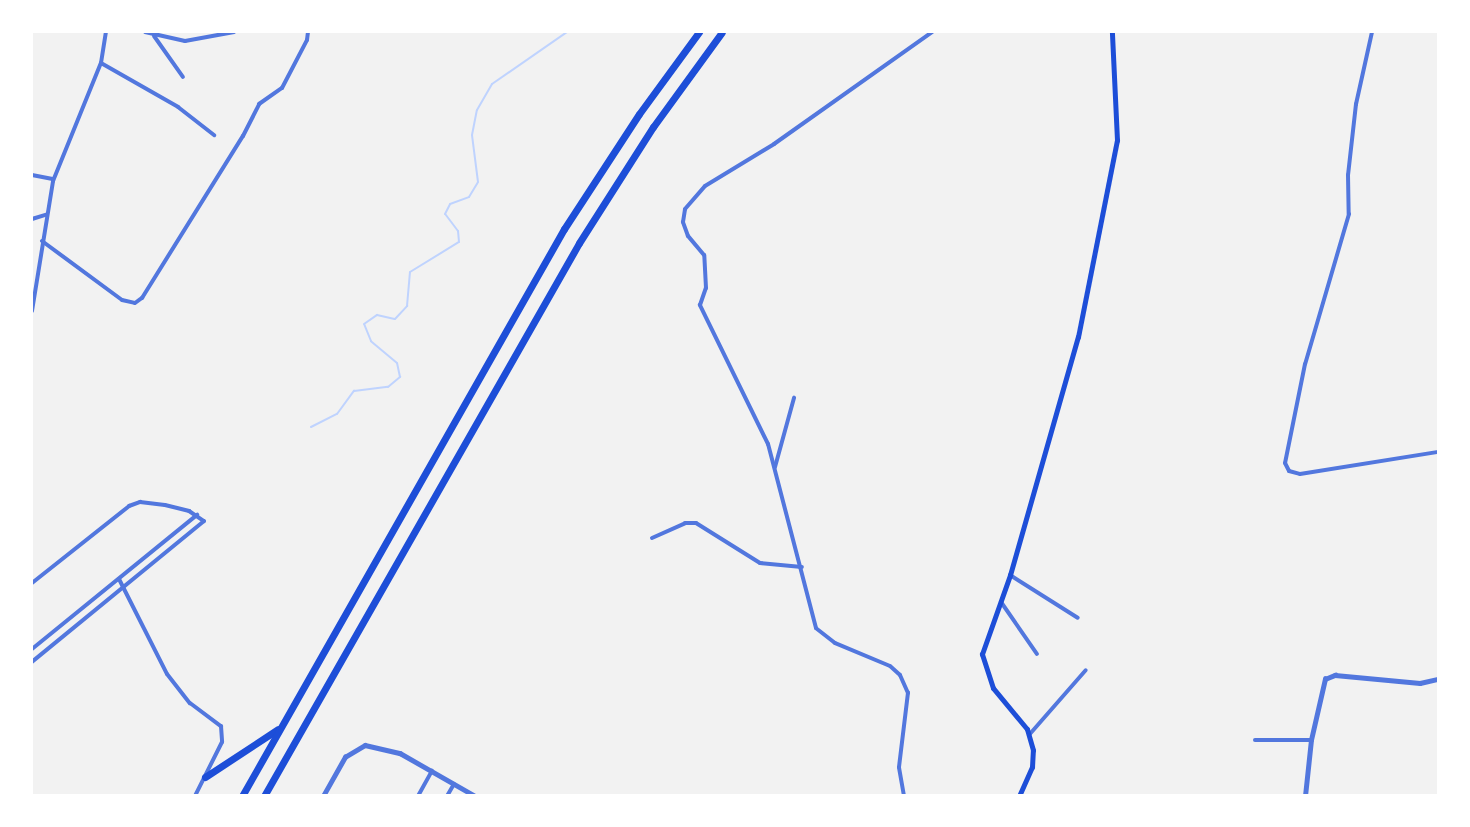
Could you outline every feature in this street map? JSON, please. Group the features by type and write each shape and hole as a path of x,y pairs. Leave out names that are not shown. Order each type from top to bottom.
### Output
{"highway":[{"path":"242,795 564,229 622,138 699,32"},
{"path":"266,795 579,243 653,128 722,32"},
{"path":"205,777 280,727"}],"main road":[{"path":"1019,795 1032,767 1029,736 986,672 982,654 1011,575 1078,337 1113,162 1117,112 1112,32"}],"street":[{"path":"32,309 45,215 53,179 100,63 106,32"},
{"path":"145,32 185,41 234,32"},
{"path":"42,241 122,300 135,303 142,298 243,136 259,104 282,88 307,40 308,32"},
{"path":"904,795 899,767 908,693 900,675 890,666 835,643 816,628 802,567 768,444 700,305 705,288 705,255 688,236 683,222 685,209 711,181 774,144 932,32"},
{"path":"1372,32 1356,104 1348,175 1349,214 1305,364 1285,463 1289,471 1300,474 1438,452"},
{"path":"154,35 170,63 183,77"},
{"path":"100,63 170,103 214,135"},
{"path":"32,175 53,179"},
{"path":"32,219 45,215"},
{"path":"774,469 794,398"},
{"path":"32,583 129,506 157,503 197,515 204,521 32,662"},
{"path":"32,649 197,515"},
{"path":"652,538 685,523 696,523 760,563 802,567"},
{"path":"1011,575 1078,618"},
{"path":"119,579 167,674 190,703 221,726 222,742 195,795"},
{"path":"1001,602 1037,654"},
{"path":"1029,736 1086,670"},
{"path":"1305,795 1311,740 1322,684 1329,675 1420,683 1438,679"},
{"path":"1256,740 1311,740"},
{"path":"323,795 345,757 365,745 400,753 475,795"},
{"path":"418,795 432,771"},
{"path":"447,795 454,784"}],"waterway":[{"path":"311,427 337,414 354,391 388,387 400,377 397,363 371,341 364,324 377,315 395,319 407,306 410,272 459,242 458,231 445,214 450,204 469,197 478,182 472,135 477,110 492,84 567,32"}]}
